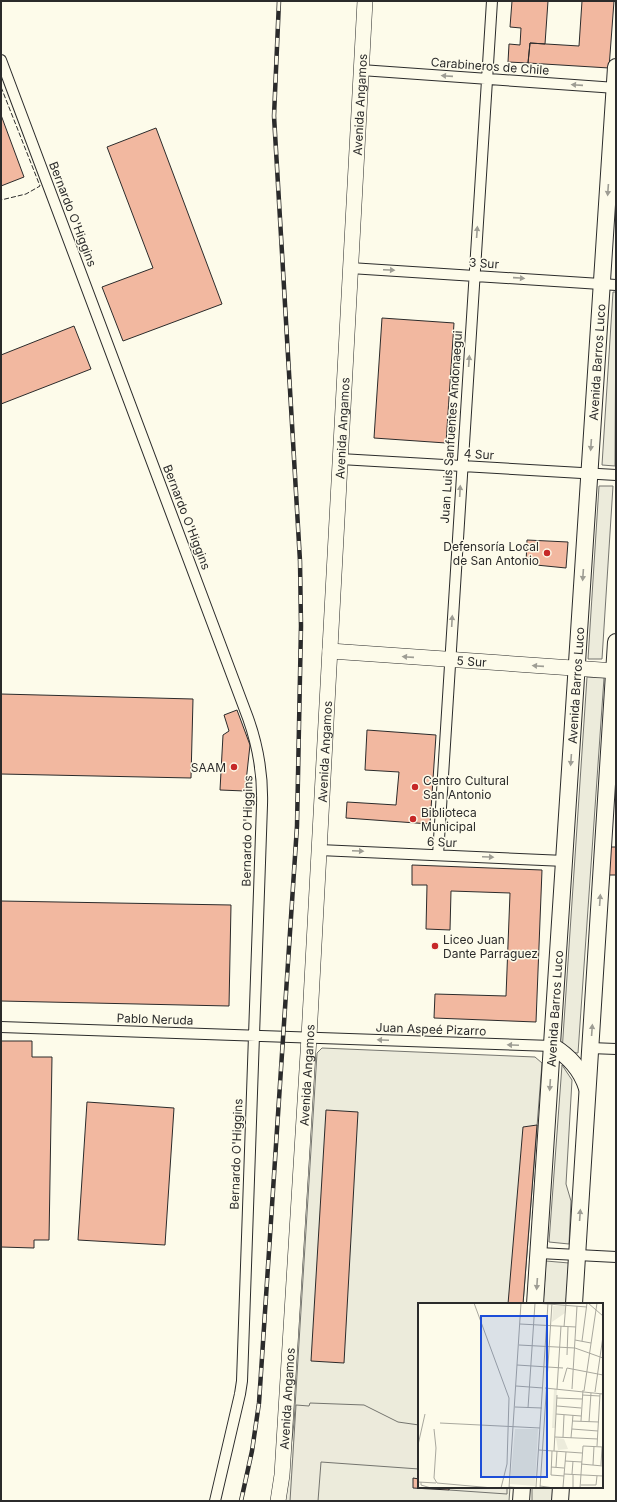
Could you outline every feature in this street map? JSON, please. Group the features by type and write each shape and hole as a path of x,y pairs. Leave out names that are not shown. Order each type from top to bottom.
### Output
{"main road":[{"name":"Avenida Barros Luco","path":"535,1303 590,474 609,285 616,67"},
{"path":"574,1303 616,642"},
{"path":"552,1046 566,1055 577,1067 588,1092"},
{"path":"521,1501 522,1488"},
{"path":"560,1501 561,1488"}],"street":[{"name":"Avenida Angamos","path":"278,1501 282,1475 309,1038 365,1"},
{"name":"Juan Luis Sanfuentes Andonaegui","path":"438,855 492,1"},
{"name":"Bernardo O'Higgins","path":"1,60 254,735 259,752 263,787 242,1381 215,1501"},
{"name":"Carabineros de Chile","path":"361,70 615,88"},
{"name":"3 Sur","path":"350,268 475,275 609,285"},
{"name":"4 Sur","path":"340,458 616,476"},
{"name":"5 Sur","path":"330,651 615,671"},
{"name":"6 Sur","path":"319,850 564,861"},
{"name":"Pablo Neruda","path":"1,1027 309,1038"},
{"name":"Juan Aspeé Pizarro","path":"309,1038 552,1046"},
{"path":"590,1048 616,1049"},
{"path":"539,1253 616,1256"}],"shaded area":[{"path":"613,292 616,292 615,466 602,465"},
{"path":"599,486 613,486 602,659 588,659"},
{"path":"587,677 604,678 578,1053 562,1052"},
{"path":"322,1048 535,1057 542,1063 523,1303 418,1303 418,1488 510,1488 509,1501 284,1501 294,1423 317,1053"},
{"path":"562,1065 572,1080 566,1184 571,1201 569,1244 549,1242"},
{"path":"546,1261 569,1263 566,1303 543,1303"},
{"path":"310,1403 364,1405 398,1422 418,1425 418,1469 321,1462 318,1501 290,1501 296,1405 309,1406"},
{"path":"449,1488 507,1488 507,1494 449,1490"},
{"path":"532,1488 554,1488 553,1501 532,1501"}],"building":[{"path":"512,1 548,1 545,44 530,43 528,63 508,62 509,44 520,45 521,28 510,27"},
{"path":"582,1 614,1 609,68 528,63 530,43 579,46"},
{"path":"1,115 24,177 1,186"},
{"path":"156,128 222,304 123,341 102,287 153,268 107,147"},
{"path":"382,318 454,323 446,443 374,438"},
{"path":"74,326 91,369 1,404 1,355"},
{"name":"Defensoría Local de San Antonio","path":"527,540 568,542 566,568 526,564"},
{"path":"1,694 193,699 191,778 1,774"},
{"name":"SAAM","path":"237,710 250,745 245,791 220,790 223,735 229,731 224,715"},
{"name":"Centro Cultural San Antonio","path":"367,730 436,735 430,824 346,818 347,802 396,805 399,772 365,770"},
{"path":"609,847 616,847 616,875 608,875"},
{"path":"412,865 542,870 536,1022 434,1018 435,994 506,996 510,893 451,891 450,930 426,929 427,885 412,885"},
{"path":"1,901 231,905 229,1006 1,1001"},
{"path":"1,1041 32,1041 32,1057 52,1057 49,1240 34,1240 34,1248 1,1247"},
{"path":"87,1102 174,1108 165,1245 78,1240"},
{"path":"326,1110 358,1112 344,1363 311,1361"},
{"path":"537,1125 523,1303 508,1303 523,1127"},
{"path":"413,1478 418,1479 418,1488 449,1488 449,1490 413,1488"}],"railway":[{"path":"241,1501 252,1451 259,1403 297,826 301,626 300,561 274,116 279,1"}],"fence":[{"path":"1,87 40,186 26,194 1,200"}],"place":[{"name":"Defensoría Local de San Antonio","path":"547,553"},
{"name":"SAAM","path":"234,767"},
{"name":"Centro Cultural San Antonio","path":"415,787"},
{"name":"Biblioteca Municipal","path":"413,819"},
{"name":"Liceo Juan Dante Parraguez","path":"435,946"}]}
